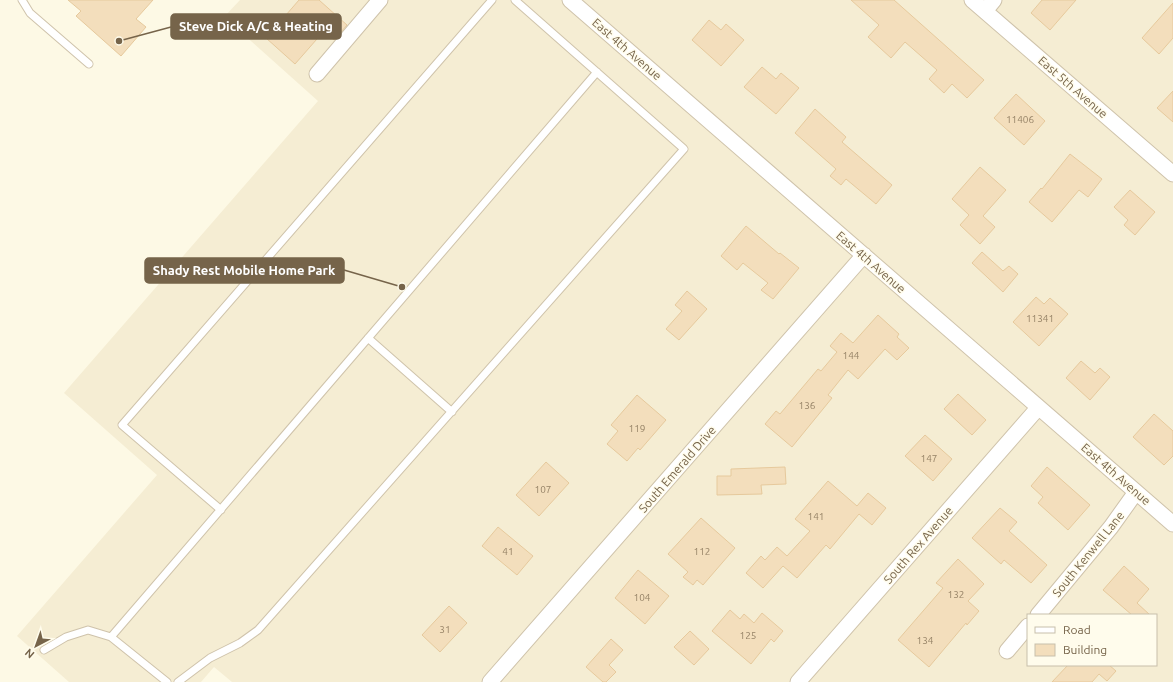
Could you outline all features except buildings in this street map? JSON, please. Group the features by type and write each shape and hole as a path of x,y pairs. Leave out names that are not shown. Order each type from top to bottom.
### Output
{"street":[{"path":"317,74 380,0"},
{"name":"East 4th Avenue","path":"570,0 1173,524"},
{"name":"East 5th Avenue","path":"972,0 989,5 1173,174"},
{"name":"South Emerald Drive","path":"490,682 864,255"},
{"name":"South Rex Avenue","path":"798,682 1038,408"},
{"name":"South Kenwell Lane","path":"1039,614 1111,527 1136,492"},
{"path":"1008,651 1027,627"}],"lane":[{"path":"22,0 30,13 89,64"},
{"path":"221,510 122,425 492,0"},
{"path":"178,682 210,658 240,643 258,630 684,149 515,0"},
{"path":"111,637 597,72"},
{"path":"368,338 452,412"},
{"path":"44,650 66,636 88,630 111,637 167,682"}],"shaded area":[{"path":"240,0 1173,0 1173,682 232,682 214,667 201,682 69,682 17,636 157,475 64,393 318,101 224,17"}],"place":[{"name":"Steve Dick A/C & Heating","path":"119,41"},
{"name":"Shady Rest Mobile Home Park","path":"402,287"}]}
